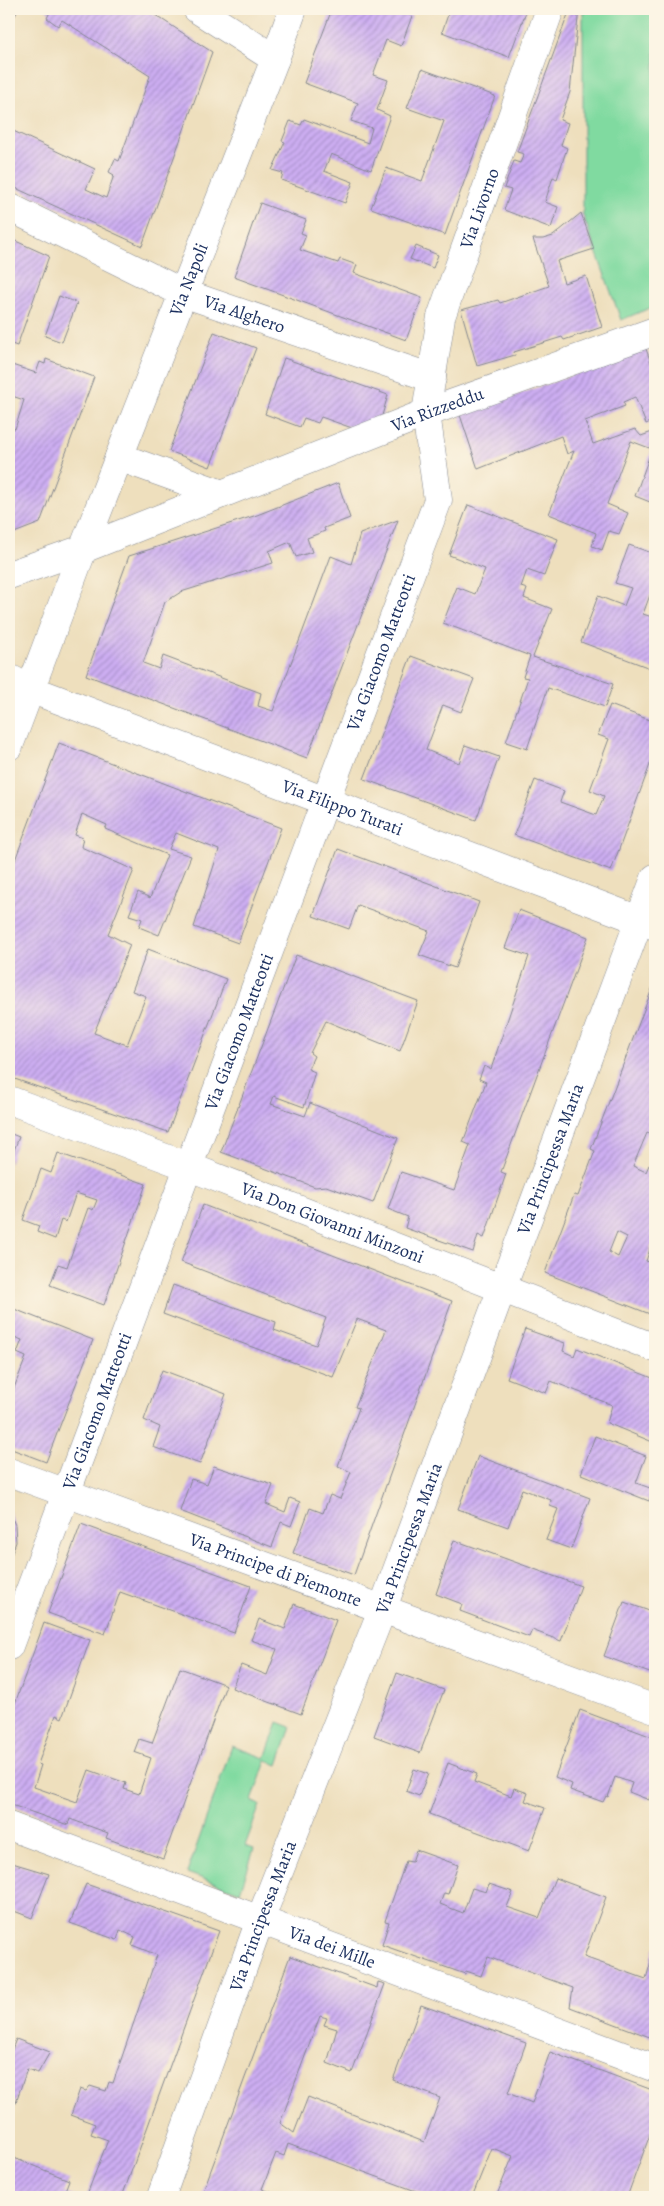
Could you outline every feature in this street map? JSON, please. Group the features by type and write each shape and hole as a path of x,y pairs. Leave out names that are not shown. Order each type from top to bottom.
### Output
{"street":[{"path":"196,9 276,59"},
{"name":"Via Napoli","path":"9,746 19,683 83,549 276,59 293,9"},
{"name":"Via Livorno","path":"426,413 441,317 550,9"},
{"name":"Via Alghero","path":"9,207 183,293 432,378"},
{"name":"Via Rizzeddu","path":"9,575 83,549 426,413 655,331"},
{"name":"Via Giacomo Matteotti","path":"9,1646 187,1166 438,500 426,413"},
{"path":"119,457 222,494"},
{"name":"Via Filippo Turati","path":"19,683 324,802 648,923"},
{"name":"Via Principessa Maria","path":"161,2197 260,1920 382,1610 502,1288 648,923 655,878"},
{"name":"Via Don Giovanni Minzoni","path":"9,1100 187,1166 655,1348"},
{"name":"Via Principe di Piemonte","path":"9,1472 655,1709"},
{"name":"Via dei Mille","path":"9,1826 655,2068"}],"green space":[{"path":"583,9 655,9 655,306 621,320 583,215"},
{"path":"278,1722 291,1727 278,1765 266,1761 252,1801 260,1805 245,1846 254,1849 240,1892 187,1873 232,1746 265,1758"}],"building":[{"path":"9,9 19,9 9,25"},
{"path":"45,9 146,9 212,52 142,246 9,185 9,129 95,169 86,189 106,198 114,175 109,172 115,159 119,161 150,76 62,20 58,26 47,18 50,12"},
{"path":"332,9 394,9 412,16 401,46 386,40 373,75 388,80 377,110 390,116 371,170 331,154 324,171 353,182 345,203 281,180 283,173 272,170 285,142 282,141 290,121 301,125 304,119 368,143 372,128 351,121 358,103 304,83"},
{"path":"450,9 527,9 509,57 442,32"},
{"path":"570,9 579,9 570,92 560,120 568,123 561,145 567,148 557,179 553,177 545,202 558,207 551,228 504,210 511,190 504,188 514,161 520,163 524,154 517,152"},
{"path":"422,69 495,96 445,235 371,208 386,168 422,181 444,121 407,108"},
{"path":"260,203 306,220 301,233 306,235 300,250 338,263 340,259 357,265 354,273 422,298 406,340 234,277"},
{"path":"581,213 594,249 557,261 564,283 586,276 602,327 564,340 562,337 514,352 515,355 477,366 461,310 498,300 500,303 549,286 533,239 553,236"},
{"path":"9,238 49,256 17,346 9,343"},
{"path":"416,246 438,255 433,268 410,259"},
{"path":"59,296 77,303 62,342 45,336"},
{"path":"214,332 256,348 210,467 169,451"},
{"path":"646,349 653,368 655,367 655,420 646,424 635,397 623,402 625,406 585,421 593,444 635,429 641,436 655,431 655,504 635,496 652,449 631,441 607,504 628,513 619,534 609,531 602,550 592,546 596,533 549,514 574,451 567,454 561,436 478,469 460,415"},
{"path":"284,358 388,395 381,419 352,428 321,417 318,423 304,418 300,427 265,414"},
{"path":"46,359 94,377 40,523 9,535 9,427 15,429 24,400 9,395 9,364 36,373 40,362 45,364"},
{"path":"338,483 350,518 324,528 325,531 307,538 312,552 296,557 290,542 269,551 273,563 181,592 165,602 143,663 159,669 163,656 261,693 258,706 273,711 331,556 351,564 360,534 398,520 307,758 86,675 129,556 257,515"},
{"path":"468,505 558,539 544,576 527,570 521,587 527,589 524,598 552,609 533,657 613,684 605,707 548,688 527,749 506,742 528,678 523,677 530,656 443,623 457,587 475,594 485,569 449,555"},
{"path":"629,545 655,554 655,597 650,595 643,614 655,618 655,670 581,642 598,596 624,606 631,588 615,583"},
{"path":"411,656 474,679 461,712 443,705 426,750 459,763 465,745 499,757 476,820 364,779"},
{"path":"610,705 655,722 655,751 611,871 514,835 535,780 564,791 560,802 596,815 604,796 590,790 609,739 598,735"},
{"path":"59,743 281,828 238,943 194,927 219,850 176,833 169,849 191,856 159,935 139,927 142,919 129,915 138,892 150,898 167,855 105,829 107,825 82,814 75,835 83,838 81,847 134,870 108,934 130,945 94,1033 127,1045 146,996 132,991 148,949 226,979 168,1132 9,1077 9,876"},
{"path":"338,849 479,902 455,968 419,955 429,931 358,905 349,929 313,916"},
{"path":"519,910 588,937 501,1172 506,1174 484,1238 478,1235 473,1252 405,1228 408,1217 388,1209 401,1172 454,1190 470,1145 463,1142 486,1082 479,1079 484,1066 491,1069 529,956 505,948"},
{"path":"296,955 418,1001 400,1051 326,1021 310,1053 314,1056 308,1069 315,1072 304,1107 274,1096 271,1104 305,1116 310,1103 398,1138 373,1203 326,1186 315,1187 221,1152"},
{"path":"655,981 655,1136 647,1133 633,1166 646,1172 649,1165 655,1168 655,1247 651,1246 646,1261 655,1264 655,1316 545,1273 574,1195 578,1196 595,1151 591,1149","holes":["617,1232 627,1237 618,1257 609,1252"]},
{"path":"9,1133 19,1137 9,1164"},
{"path":"58,1153 146,1184 104,1305 50,1285 58,1264 67,1267 88,1208 93,1210 97,1200 76,1193 66,1222 61,1220 55,1239 37,1232 39,1226 23,1220 41,1169 51,1173"},
{"path":"203,1205 452,1301 354,1575 293,1553 310,1508 323,1513 330,1495 340,1499 351,1472 338,1466 359,1408 355,1407 386,1330 357,1319 333,1377 163,1314 173,1285 276,1322 274,1330 316,1345 326,1318 181,1262"},
{"path":"9,1307 93,1340 46,1462 9,1448 9,1401 26,1357 17,1353 22,1340 9,1335"},
{"path":"525,1329 565,1343 563,1351 574,1356 577,1348 655,1379 655,1443 607,1423 612,1405 551,1381 546,1393 507,1378"},
{"path":"162,1370 226,1394 200,1464 153,1447 160,1427 144,1420"},
{"path":"595,1436 646,1456 636,1483 653,1489 649,1501 581,1474"},
{"path":"478,1456 590,1498 571,1549 546,1540 558,1509 550,1506 551,1500 522,1489 508,1527 458,1509"},
{"path":"214,1466 273,1485 266,1504 285,1512 290,1498 300,1502 291,1526 281,1522 272,1547 180,1511 191,1479 207,1484"},
{"path":"9,1511 15,1525 16,1542 9,1561"},
{"path":"81,1524 251,1586 234,1633 120,1592 105,1634 48,1613"},
{"path":"454,1540 581,1586 561,1641 532,1630 529,1637 460,1611 462,1604 436,1594"},
{"path":"624,1602 655,1613 655,1675 604,1656"},
{"path":"294,1604 336,1620 301,1714 232,1688 241,1665 267,1675 277,1649 251,1640 259,1619 285,1629"},
{"path":"44,1623 90,1640 62,1718 56,1715 38,1764 41,1765 34,1787 77,1802 89,1770 126,1783 124,1789 139,1794 151,1758 134,1752 139,1739 152,1743 180,1668 226,1685 163,1859 106,1838 108,1833 70,1819 68,1825 9,1804 9,1720"},
{"path":"397,1673 444,1690 420,1753 374,1736"},
{"path":"580,1710 655,1738 655,1781 649,1800 629,1792 632,1783 615,1777 608,1797 606,1796 603,1802 570,1790 572,1784 555,1777"},
{"path":"448,1763 477,1774 474,1782 511,1796 514,1788 528,1793 525,1801 545,1808 529,1851 429,1814"},
{"path":"414,1769 428,1774 419,1796 406,1791"},
{"path":"416,1850 458,1865 448,1894 444,1893 440,1904 463,1913 472,1888 486,1892 489,1884 513,1892 507,1907 539,1918 555,1878 606,1897 584,1957 646,1979 655,1946 655,2039 570,2007 573,1988 488,1957 481,1976 466,1971 465,1974 382,1945 389,1922 385,1921 406,1861 412,1862"},
{"path":"9,1862 49,1874 32,1918 9,1909"},
{"path":"86,1884 219,1931 122,2197 86,2197 108,2140 91,2134 95,2124 71,2115 80,2089 86,2091 90,2086 106,2091 109,2082 113,2083 157,1955 132,1945 135,1937 120,1930 117,1940 70,1923"},
{"path":"290,1956 377,1988 378,1982 385,1984 352,2073 327,2063 337,2029 324,2025 327,2018 320,2016 280,2123 294,2133 308,2097 424,2142 440,2098 393,2080 421,2005 526,2043 508,2093 532,2103 550,2052 655,2091 655,2121 627,2197 496,2197 513,2156 492,2148 472,2197 432,2197 288,2144 284,2156 276,2153 262,2189 271,2192 269,2197 201,2197"},
{"path":"16,2039 50,2052 38,2073 27,2069 16,2102 9,2099 9,2057"},
{"path":"9,2156 69,2180 64,2193 77,2197 9,2197"}]}
